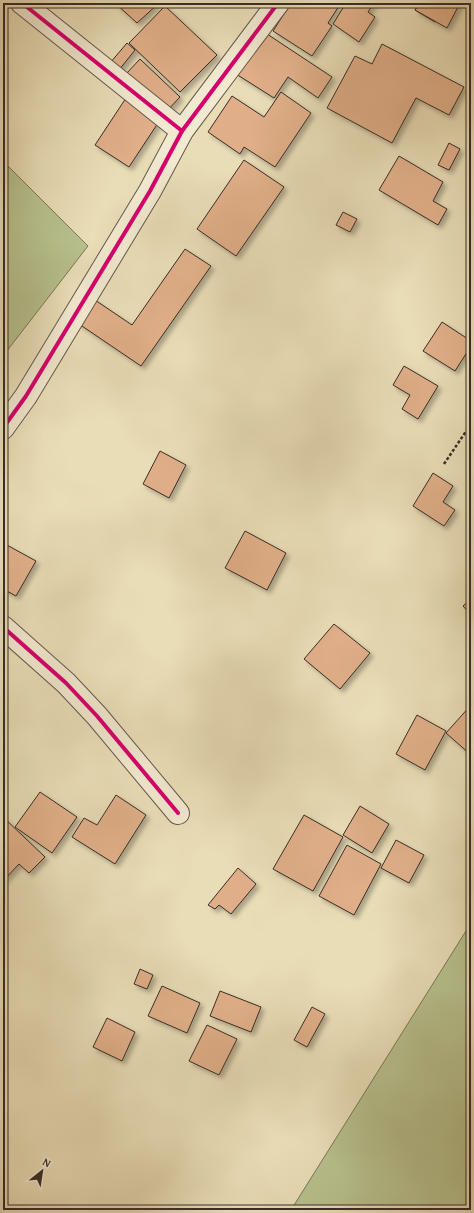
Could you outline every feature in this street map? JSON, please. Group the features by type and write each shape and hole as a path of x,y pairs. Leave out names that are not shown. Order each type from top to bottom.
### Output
{"street":[{"path":"22,3 182,131"},
{"path":"3,428 26,396 150,191 182,131 278,3"},
{"path":"3,627 66,683 97,716 178,813"}],"path":[{"path":"444,464 471,424"}],"green space":[{"path":"3,161 88,246 3,356"},
{"path":"471,923 471,1210 291,1210"}],"building":[{"path":"115,3 159,3 137,23"},
{"path":"291,3 334,3 339,6 328,23 332,26 312,56 273,31"},
{"path":"346,3 374,3 368,12 375,17 359,42 333,24"},
{"path":"419,3 447,3 435,22 415,10"},
{"path":"420,3 460,3 447,28 415,10"},
{"path":"165,6 217,55 180,92 129,43"},
{"path":"261,30 332,77 318,98 288,77 274,98 236,74"},
{"path":"127,43 135,50 119,70 110,63"},
{"path":"382,44 464,87 449,115 416,98 392,143 327,108 355,56 372,64"},
{"path":"140,59 180,97 165,113 125,75"},
{"path":"281,92 311,113 275,167 244,147 240,154 208,132 232,96 264,117"},
{"path":"126,98 160,120 129,167 95,145"},
{"path":"449,143 460,149 449,170 438,165"},
{"path":"399,156 443,182 433,201 447,209 438,225 379,190"},
{"path":"244,160 284,187 236,256 197,229"},
{"path":"343,212 357,219 350,232 336,225"},
{"path":"185,249 211,266 141,366 76,322 92,298 132,325"},
{"path":"442,322 471,341 471,346 455,371 423,351"},
{"path":"404,366 438,386 418,419 402,409 410,395 393,385"},
{"path":"160,451 186,465 169,498 143,484"},
{"path":"433,473 453,486 443,502 455,510 444,526 413,506"},
{"path":"245,531 286,553 267,590 225,568"},
{"path":"5,544 36,561 16,596 3,589 3,548"},
{"path":"471,599 471,615 463,606"},
{"path":"334,624 370,653 340,689 304,659"},
{"path":"471,705 471,755 446,733"},
{"path":"417,715 446,731 425,770 396,754"},
{"path":"40,792 77,817 52,853 15,827"},
{"path":"116,795 146,815 115,864 72,837 84,818 97,825"},
{"path":"360,806 389,824 372,853 343,835"},
{"path":"304,815 343,837 313,891 273,869"},
{"path":"3,817 45,857 29,873 19,864 3,881"},
{"path":"396,840 424,855 409,883 381,868"},
{"path":"347,845 381,864 354,915 319,896"},
{"path":"238,868 256,884 231,914 219,905 215,909 208,905"},
{"path":"140,969 153,975 147,989 134,984"},
{"path":"162,986 200,1003 187,1033 148,1016"},
{"path":"220,991 261,1007 251,1032 210,1016"},
{"path":"312,1007 325,1014 307,1047 294,1040"},
{"path":"107,1018 135,1032 122,1061 93,1047"},
{"path":"207,1025 237,1039 219,1075 189,1061"}],"cycle path":[{"path":"22,3 182,131"},
{"path":"3,428 26,396 150,191 182,131 278,3"},
{"path":"3,627 66,683 97,716 178,813"}]}
